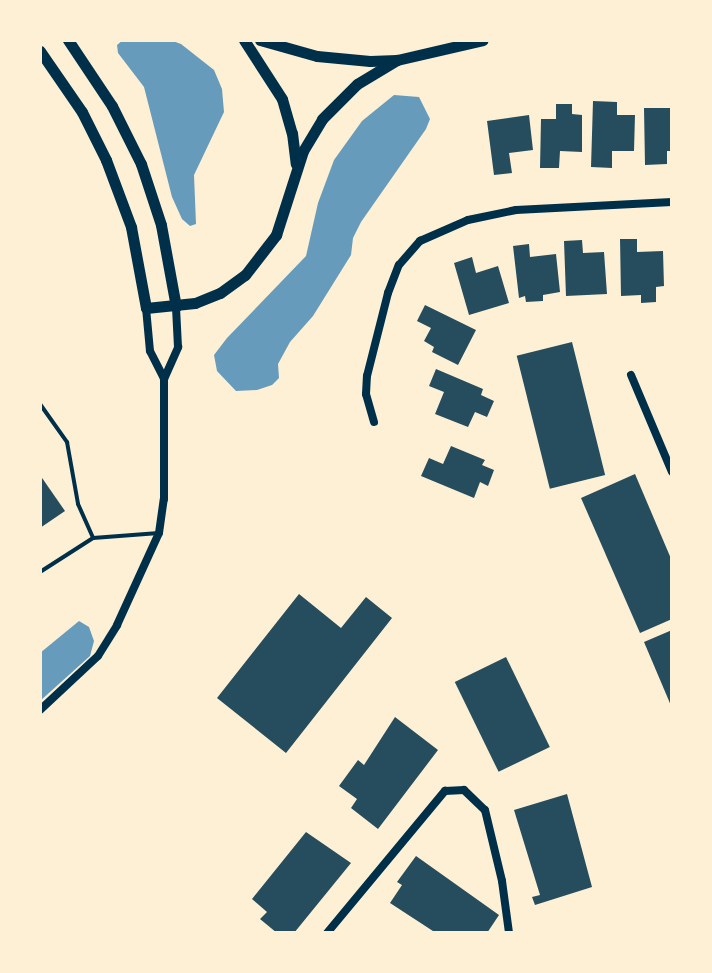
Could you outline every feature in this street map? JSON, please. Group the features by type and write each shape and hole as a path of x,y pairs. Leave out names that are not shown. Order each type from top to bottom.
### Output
{"street":[{"path":"40,710 98,656 159,533 164,499 164,379 178,347 176,307 161,225 141,164 112,106 68,40"},
{"path":"244,40 282,99 292,133 296,168"},
{"path":"260,40 317,56 397,60 483,40"},
{"path":"40,51 82,112 106,160 131,227 146,308 150,351 164,379"},
{"path":"146,308 176,307 220,293 258,261 283,219 296,168 310,136 339,100 397,60"},
{"path":"374,422 366,394 367,376 388,293 399,265 420,241 468,220 516,210 672,202"},
{"path":"631,375 672,472"},
{"path":"327,933 445,791 464,790 485,810 502,881 509,933"}],"lane":[{"path":"40,404 67,442 78,504 93,538"},
{"path":"40,572 93,538 159,533"}],"water":[{"path":"123,40 170,40 181,44 214,70 222,89 224,112 194,175 196,224 190,226 182,219 172,197 144,87 118,53 117,45"},
{"path":"394,95 419,97 430,119 426,129 361,222 353,238 351,255 313,316 290,342 278,364 279,378 272,385 257,390 236,391 217,371 214,355 306,256 318,203 334,160 362,121"},
{"path":"79,621 89,627 94,641 90,656 40,701 40,653"}],"building":[{"path":"593,101 617,102 617,115 635,115 634,151 612,151 612,168 591,167"},
{"path":"556,104 572,104 572,114 582,115 582,152 560,151 559,168 540,168 541,119 556,119"},
{"path":"644,108 672,108 672,151 667,151 667,164 645,165"},
{"path":"529,115 533,150 509,153 512,173 494,175 487,121"},
{"path":"620,239 637,239 637,252 663,251 664,286 656,287 656,302 641,303 641,295 621,296"},
{"path":"582,240 583,253 604,252 607,294 566,296 564,241"},
{"path":"529,244 530,257 556,254 560,292 543,295 543,301 526,302 525,296 519,298 513,246"},
{"path":"472,257 476,273 498,266 509,303 469,315 454,263"},
{"path":"425,305 476,330 458,365 432,352 434,347 424,341 431,328 417,321"},
{"path":"572,342 605,475 550,489 517,356"},
{"path":"436,369 483,389 481,395 494,401 487,417 475,412 468,427 435,414 444,392 429,386"},
{"path":"451,446 485,460 482,465 494,470 488,486 480,482 474,498 421,476 429,458 443,464"},
{"path":"635,474 672,561 672,619 640,633 581,498"},
{"path":"40,475 65,511 40,528"},
{"path":"299,594 341,628 366,597 392,618 286,753 217,698"},
{"path":"672,630 672,708 644,642"},
{"path":"506,657 550,747 499,772 455,682"},
{"path":"395,717 438,750 378,829 351,808 357,799 339,786 358,760 364,765"},
{"path":"567,794 592,887 535,905 532,897 540,895 514,810"},
{"path":"306,832 351,863 294,933 277,933 260,919 267,912 252,899"},
{"path":"416,856 499,915 487,933 436,933 390,903 402,885 397,882"}]}
